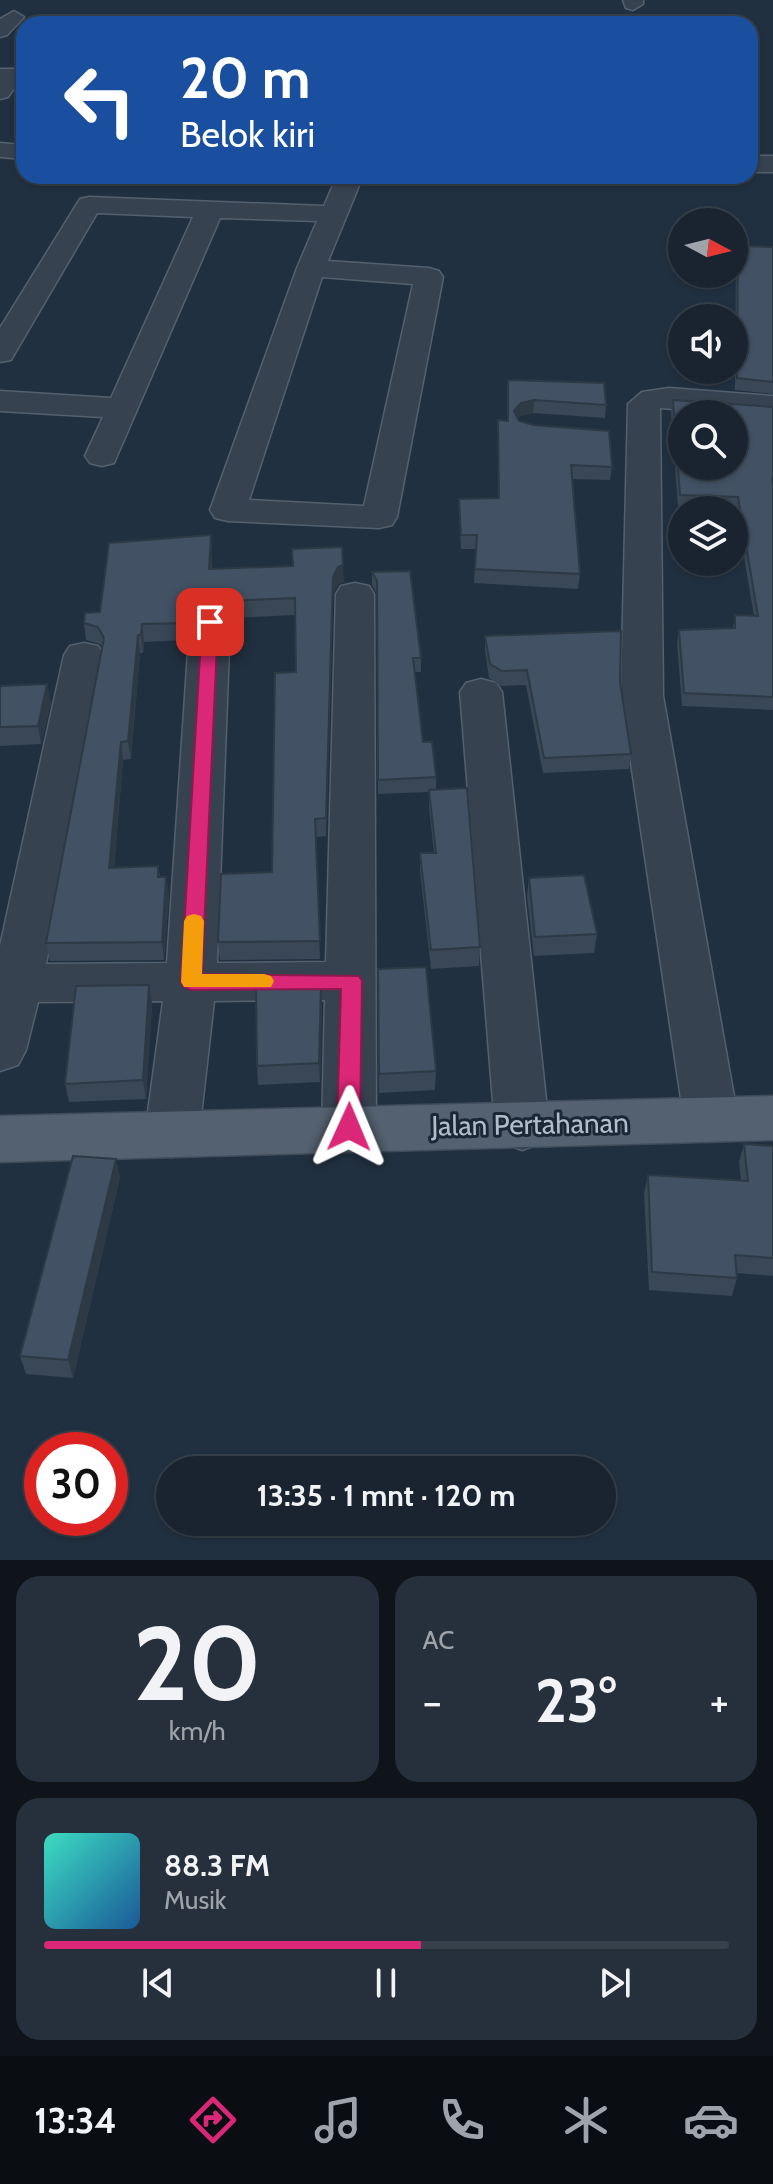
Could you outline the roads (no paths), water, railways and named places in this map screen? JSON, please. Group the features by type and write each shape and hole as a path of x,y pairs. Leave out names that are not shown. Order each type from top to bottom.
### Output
{"main road":[{"name":"Jalan Pertahanan","path":"0,1139 349,1127 522,1127 773,1118"}],"street":[{"path":"0,76 14,76 4,104"},
{"path":"311,268 429,277 379,517 228,510 311,268 347,184"},
{"path":"0,353 89,205 336,214"},
{"path":"102,456 210,209"},
{"path":"711,1119 642,696 628,433 644,404 653,399 773,406"},
{"path":"0,401 124,408"},
{"path":"349,1127 355,594"},
{"path":"172,1134 191,982 210,622"},
{"path":"0,1050 8,983 84,655"},
{"path":"481,692 522,1127"},
{"path":"8,983 352,981"}]}
